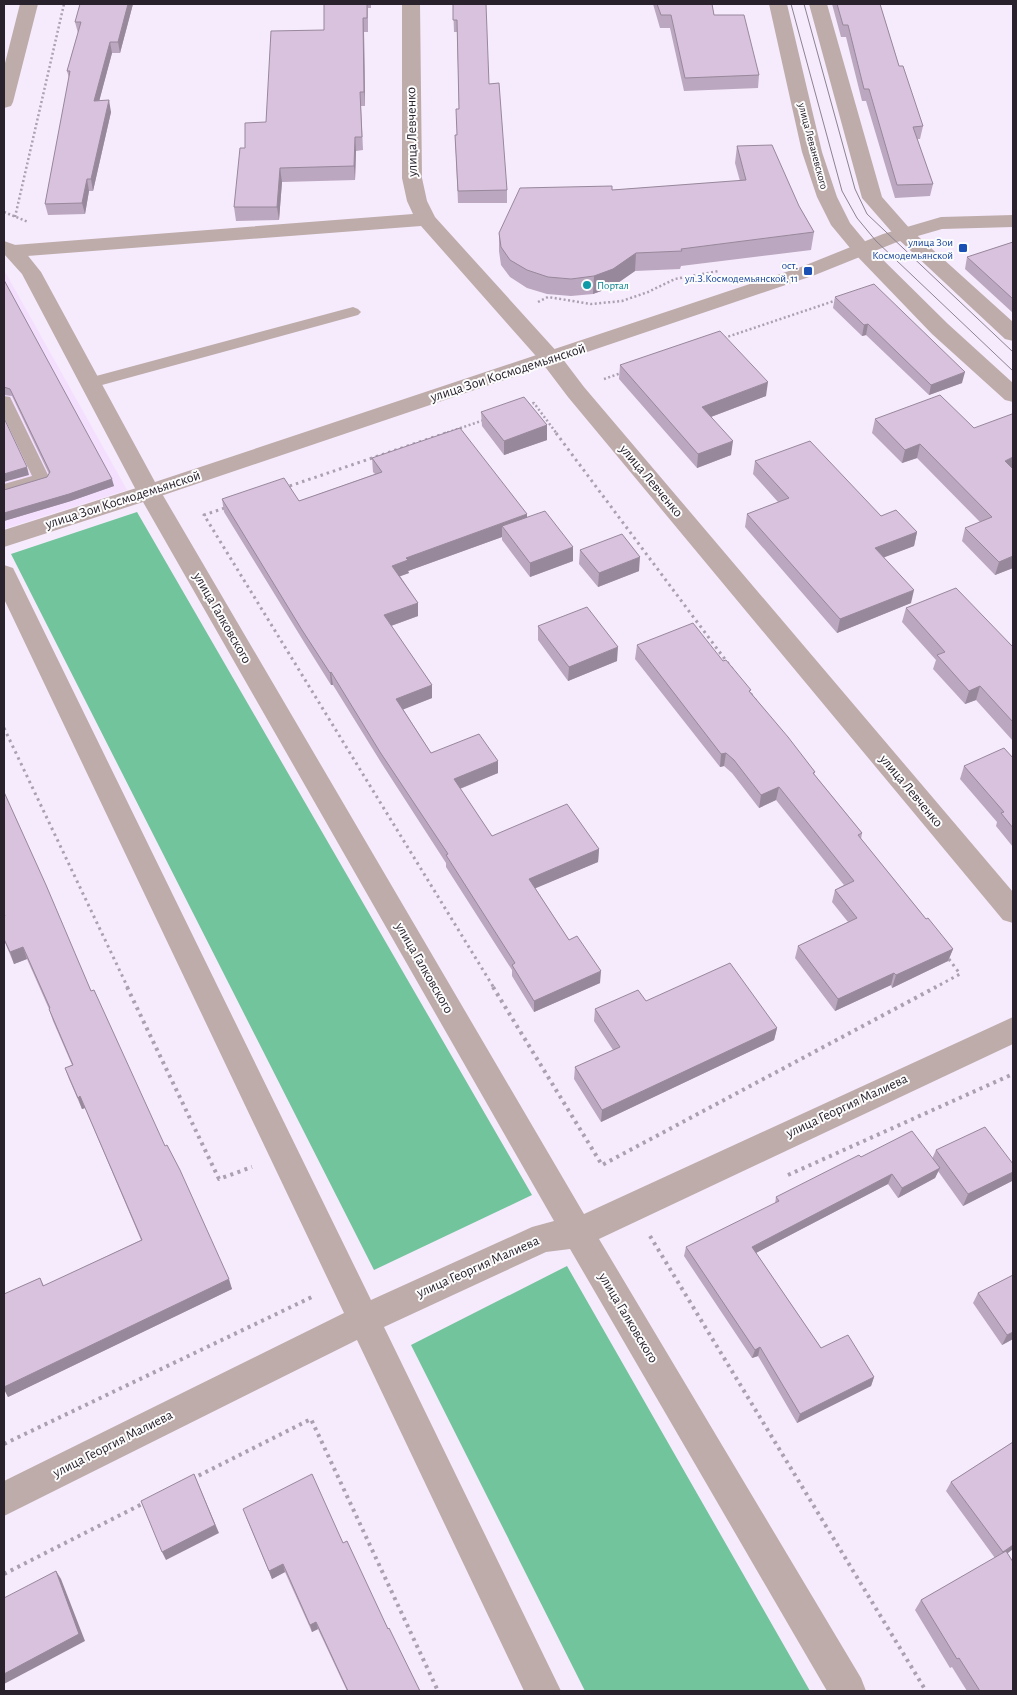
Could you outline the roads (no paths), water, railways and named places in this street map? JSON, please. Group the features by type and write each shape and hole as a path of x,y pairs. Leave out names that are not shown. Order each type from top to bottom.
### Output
{"street":[{"path":"4,102 29,4"},
{"name":"улица Левченко","path":"411,4 412,178 417,201 426,219 551,359 582,399 1013,912"},
{"name":"улица Леваневского","path":"778,4 812,152 827,197 841,225 862,250 940,329 1013,395"},
{"path":"818,4 872,198 904,234 1013,334"},
{"path":"9,249 426,219"},
{"name":"улица Зои Космодемьянской","path":"4,540 551,359 808,271 904,234 941,224 1013,220"},
{"name":"улица Галковского","path":"9,249 31,272 149,492 578,1233 848,1691"},
{"path":"4,574 543,1691"},
{"name":"улица Георгия Малиева","path":"4,1499 363,1320 543,1237 578,1233 632,1206 1013,1030"}],"lane":[{"path":"91,383 353,312"},
{"path":"4,401 42,479 4,490"}],"tram line":[{"path":"791,4 842,191 857,218 876,241 1013,371"},
{"path":"804,4 855,189 867,214 1013,352"}],"place":[{"name":"улица Зои Космодемьянской","path":"963,248"},
{"name":"ост. ул.З.Космодемьянской, 11","path":"808,271"},
{"name":"Портал","path":"587,285"}]}
